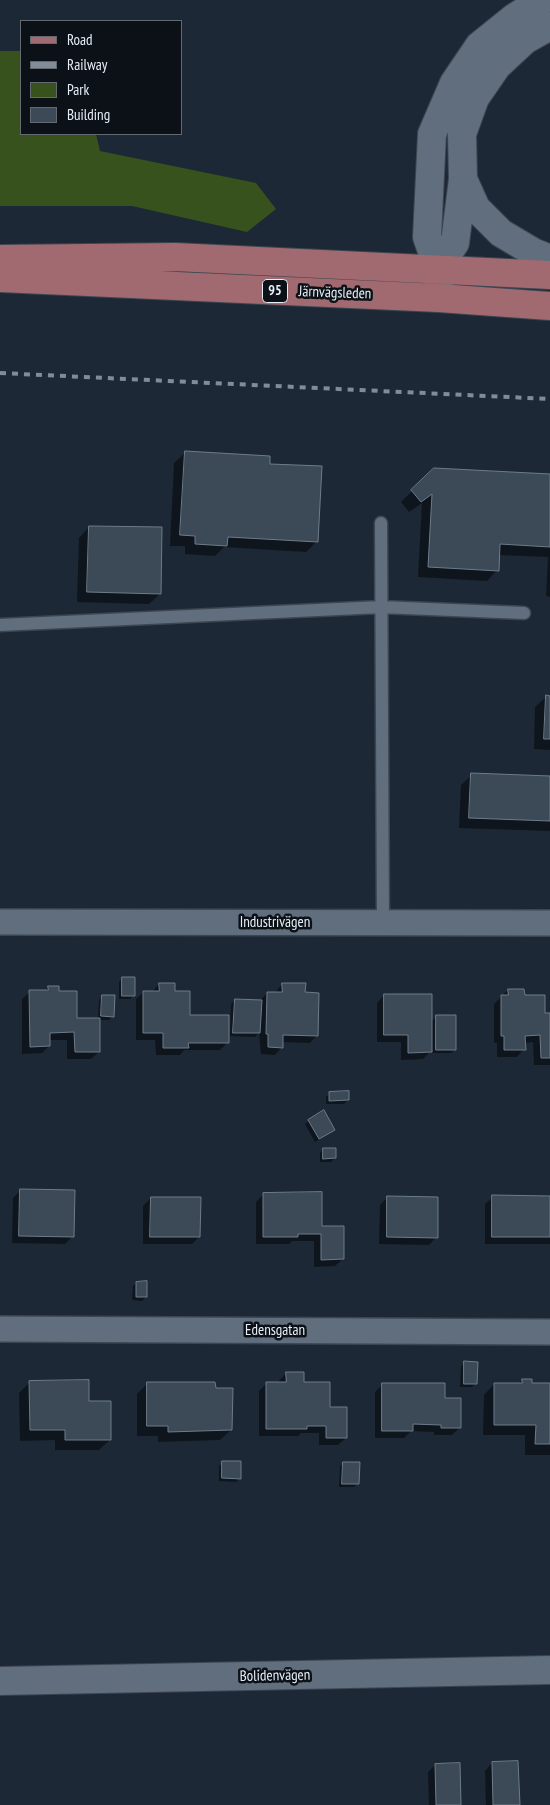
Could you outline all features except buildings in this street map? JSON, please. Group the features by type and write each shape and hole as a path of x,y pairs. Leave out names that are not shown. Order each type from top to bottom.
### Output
{"main road":[{"path":"439,298 438,268 427,237 432,134 454,83 479,46 515,17 542,0"},
{"path":"438,268 455,243 463,180 462,134 475,98 497,66 525,40 550,26"},
{"path":"463,180 476,208 501,233 533,252 550,259"},
{"name":"Järnvägsleden","path":"0,259 176,257 438,268 550,275"},
{"name":"Järnvägsleden","path":"0,278 439,298 550,306"},
{"name":"Bolidenvägen","path":"0,1681 550,1670"}],"street":[{"name":"Industrivägen","path":"0,922 550,923"},
{"name":"Edensgatan","path":"0,1330 550,1332"}],"lane":[{"path":"381,523 383,923"},
{"path":"0,625 382,607 524,612"}],"green space":[{"path":"0,51 20,51 20,135 96,135 100,151 256,183 276,209 247,232 132,206 0,206"}],"railway":[{"path":"0,373 550,399"}]}
